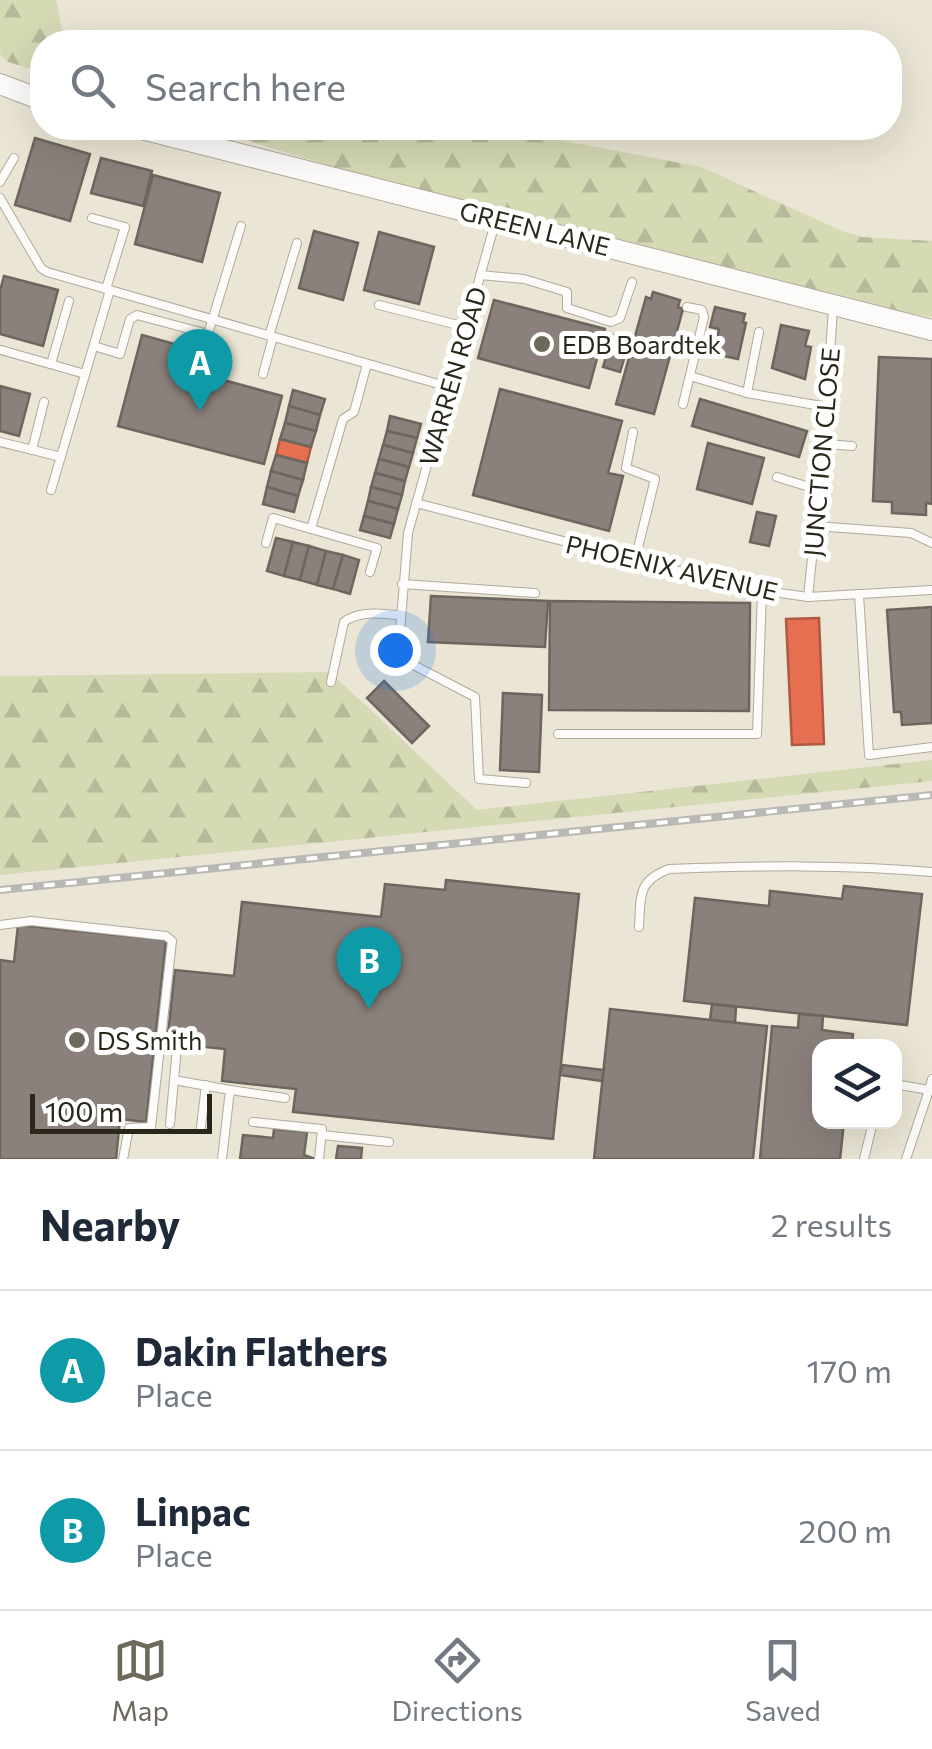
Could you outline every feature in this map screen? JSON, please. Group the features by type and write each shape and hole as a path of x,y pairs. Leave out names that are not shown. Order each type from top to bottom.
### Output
{"street":[{"path":"0,84 30,95"},
{"path":"0,100 30,98"},
{"name":"GREEN LANE","path":"186,140 932,330"}],"lane":[{"path":"0,182 14,158"},
{"path":"0,198 41,268 449,387"},
{"path":"51,490 125,227 92,218"},
{"name":"WARREN ROAD","path":"496,218 408,534 398,658 476,697 479,779 526,783"},
{"path":"94,346 120,354 130,319 136,315 208,334 241,226"},
{"path":"262,374 297,242"},
{"path":"480,275 524,279 567,292 567,308 611,322 620,318 632,282"},
{"path":"51,364 69,301"},
{"path":"379,306 466,327"},
{"name":"JUNCTION CLOSE","path":"808,598 834,306"},
{"path":"683,404 704,317 702,310 687,307"},
{"path":"747,393 759,332"},
{"path":"1,350 85,374"},
{"path":"311,529 343,418 354,412 367,364"},
{"path":"690,376 747,393 827,406"},
{"path":"32,450 44,402"},
{"path":"633,432 626,468 654,479 635,560"},
{"path":"0,442 60,457"},
{"path":"824,444 852,446"},
{"path":"777,476 819,490"},
{"name":"PHOENIX AVENUE","path":"416,503 762,591 808,598 932,590"},
{"path":"266,542 273,518 377,548 370,572"},
{"path":"815,526 912,534 932,544"},
{"path":"402,584 535,593"},
{"path":"558,734 757,734 762,591"},
{"path":"860,594 868,754 932,747"},
{"path":"331,682 348,618 376,613 400,616"},
{"path":"638,927 641,890 652,876 669,870 812,865 932,872"},
{"path":"0,926 31,921 166,936 172,941 151,1127 129,1128 123,1159"},
{"path":"170,1124 177,1047"},
{"path":"906,1159 932,1079"},
{"path":"174,1080 286,1098"},
{"path":"200,1127 206,1085"},
{"path":"902,1085 929,1090"},
{"path":"222,1159 230,1090"},
{"path":"253,1122 322,1129 319,1159"},
{"path":"864,1159 872,1129"},
{"path":"322,1135 389,1142"}],"green space":[{"path":"0,0 56,0 62,30 30,30 30,68 8,62 0,54"},
{"path":"247,140 560,140 701,167 844,232 863,237 932,241 932,317 790,288"},
{"path":"330,672 477,810 932,760 932,781 0,875 0,676"}],"building: Shops":[{"path":"280,439 311,447 307,463 276,455"},
{"path":"819,618 824,744 792,745 786,619"}],"building: Industry":[{"path":"34,140 90,154 70,221 15,205"},
{"path":"101,158 152,171 143,206 91,193"},
{"path":"153,175 220,193 202,262 135,244"},
{"path":"314,231 358,243 343,300 299,288"},
{"path":"379,232 434,247 419,304 364,290"},
{"path":"4,276 58,290 43,346 0,334"},
{"path":"653,292 680,300 678,307 683,309 654,414 616,404 646,297 651,299"},
{"name":"EDB Boardtek","path":"494,300 605,329 589,388 478,358"},
{"path":"715,307 745,314 738,359 714,354 719,329 710,327"},
{"path":"781,325 809,331 805,346 811,347 805,379 772,368"},
{"path":"142,335 200,351 194,372 282,396 264,464 118,426"},
{"path":"613,335 630,340 620,372 603,367"},
{"path":"879,357 932,359 932,504 926,503 926,515 892,513 892,502 873,501"},
{"path":"0,386 30,394 19,436 0,431"},
{"path":"500,389 622,421 608,473 623,476 609,531 473,495"},
{"path":"293,390 325,399 320,415 289,406"},
{"path":"700,399 807,431 799,457 692,426"},
{"path":"289,406 320,415 316,431 285,423"},
{"path":"390,416 421,424 417,438 387,431"},
{"path":"285,423 316,431 311,447 280,439"},
{"path":"387,431 417,438 413,453 383,445"},
{"path":"708,443 764,458 752,504 697,489"},
{"path":"383,445 413,453 409,467 379,459"},
{"path":"276,455 307,463 303,480 271,471"},
{"path":"379,459 409,467 405,481 375,473"},
{"path":"271,471 303,480 298,496 267,487"},
{"path":"375,473 405,481 402,495 371,487"},
{"path":"267,487 298,496 294,512 263,504"},
{"path":"371,487 402,495 398,509 368,501"},
{"path":"368,501 398,509 394,524 364,516"},
{"path":"757,512 776,516 769,546 750,542"},
{"path":"364,516 394,524 390,538 360,530"},
{"path":"276,538 293,542 284,576 267,571"},
{"path":"293,542 309,546 300,580 284,576"},
{"path":"309,546 326,551 317,585 300,580"},
{"path":"326,551 343,555 333,589 317,585"},
{"path":"343,555 359,560 350,594 333,589"},
{"path":"431,596 548,601 545,647 428,642"},
{"path":"550,601 750,603 749,711 549,710"},
{"path":"932,607 932,723 902,725 901,712 894,712 887,610"},
{"path":"384,681 429,726 412,743 367,698"},
{"path":"503,693 542,695 539,772 500,770"},
{"path":"446,880 579,894 553,1139 293,1112 296,1089 222,1081 225,1049 167,1043 175,970 234,976 242,902 381,917 385,884 445,890"},
{"path":"844,886 922,894 907,1025 684,1001 695,898 769,906 770,891 842,899"},
{"name":"DS Smith","path":"18,925 166,940 146,1122 120,1119 116,1159 0,1159 0,960 14,962"},
{"path":"712,1004 736,1007 735,1023 710,1020"},
{"path":"610,1009 767,1026 753,1159 594,1159"},
{"path":"799,1014 823,1016 822,1030 853,1034 853,1039 812,1039 812,1129 843,1129 840,1159 760,1159 772,1026 798,1028"},
{"path":"562,1065 604,1070 602,1081 560,1075"},
{"path":"274,1129 307,1132 304,1155 315,1159 240,1159 243,1135 273,1138"},
{"path":"338,1146 362,1148 361,1159 336,1159"}],"railway":[{"path":"0,890 932,795"}],"place":[{"name":"EDB Boardtek","path":"542,344"},
{"name":"Dakin Flathers","path":"200,411"},
{"name":"Linpac","path":"369,1009"},
{"name":"DS Smith","path":"77,1040"}]}
